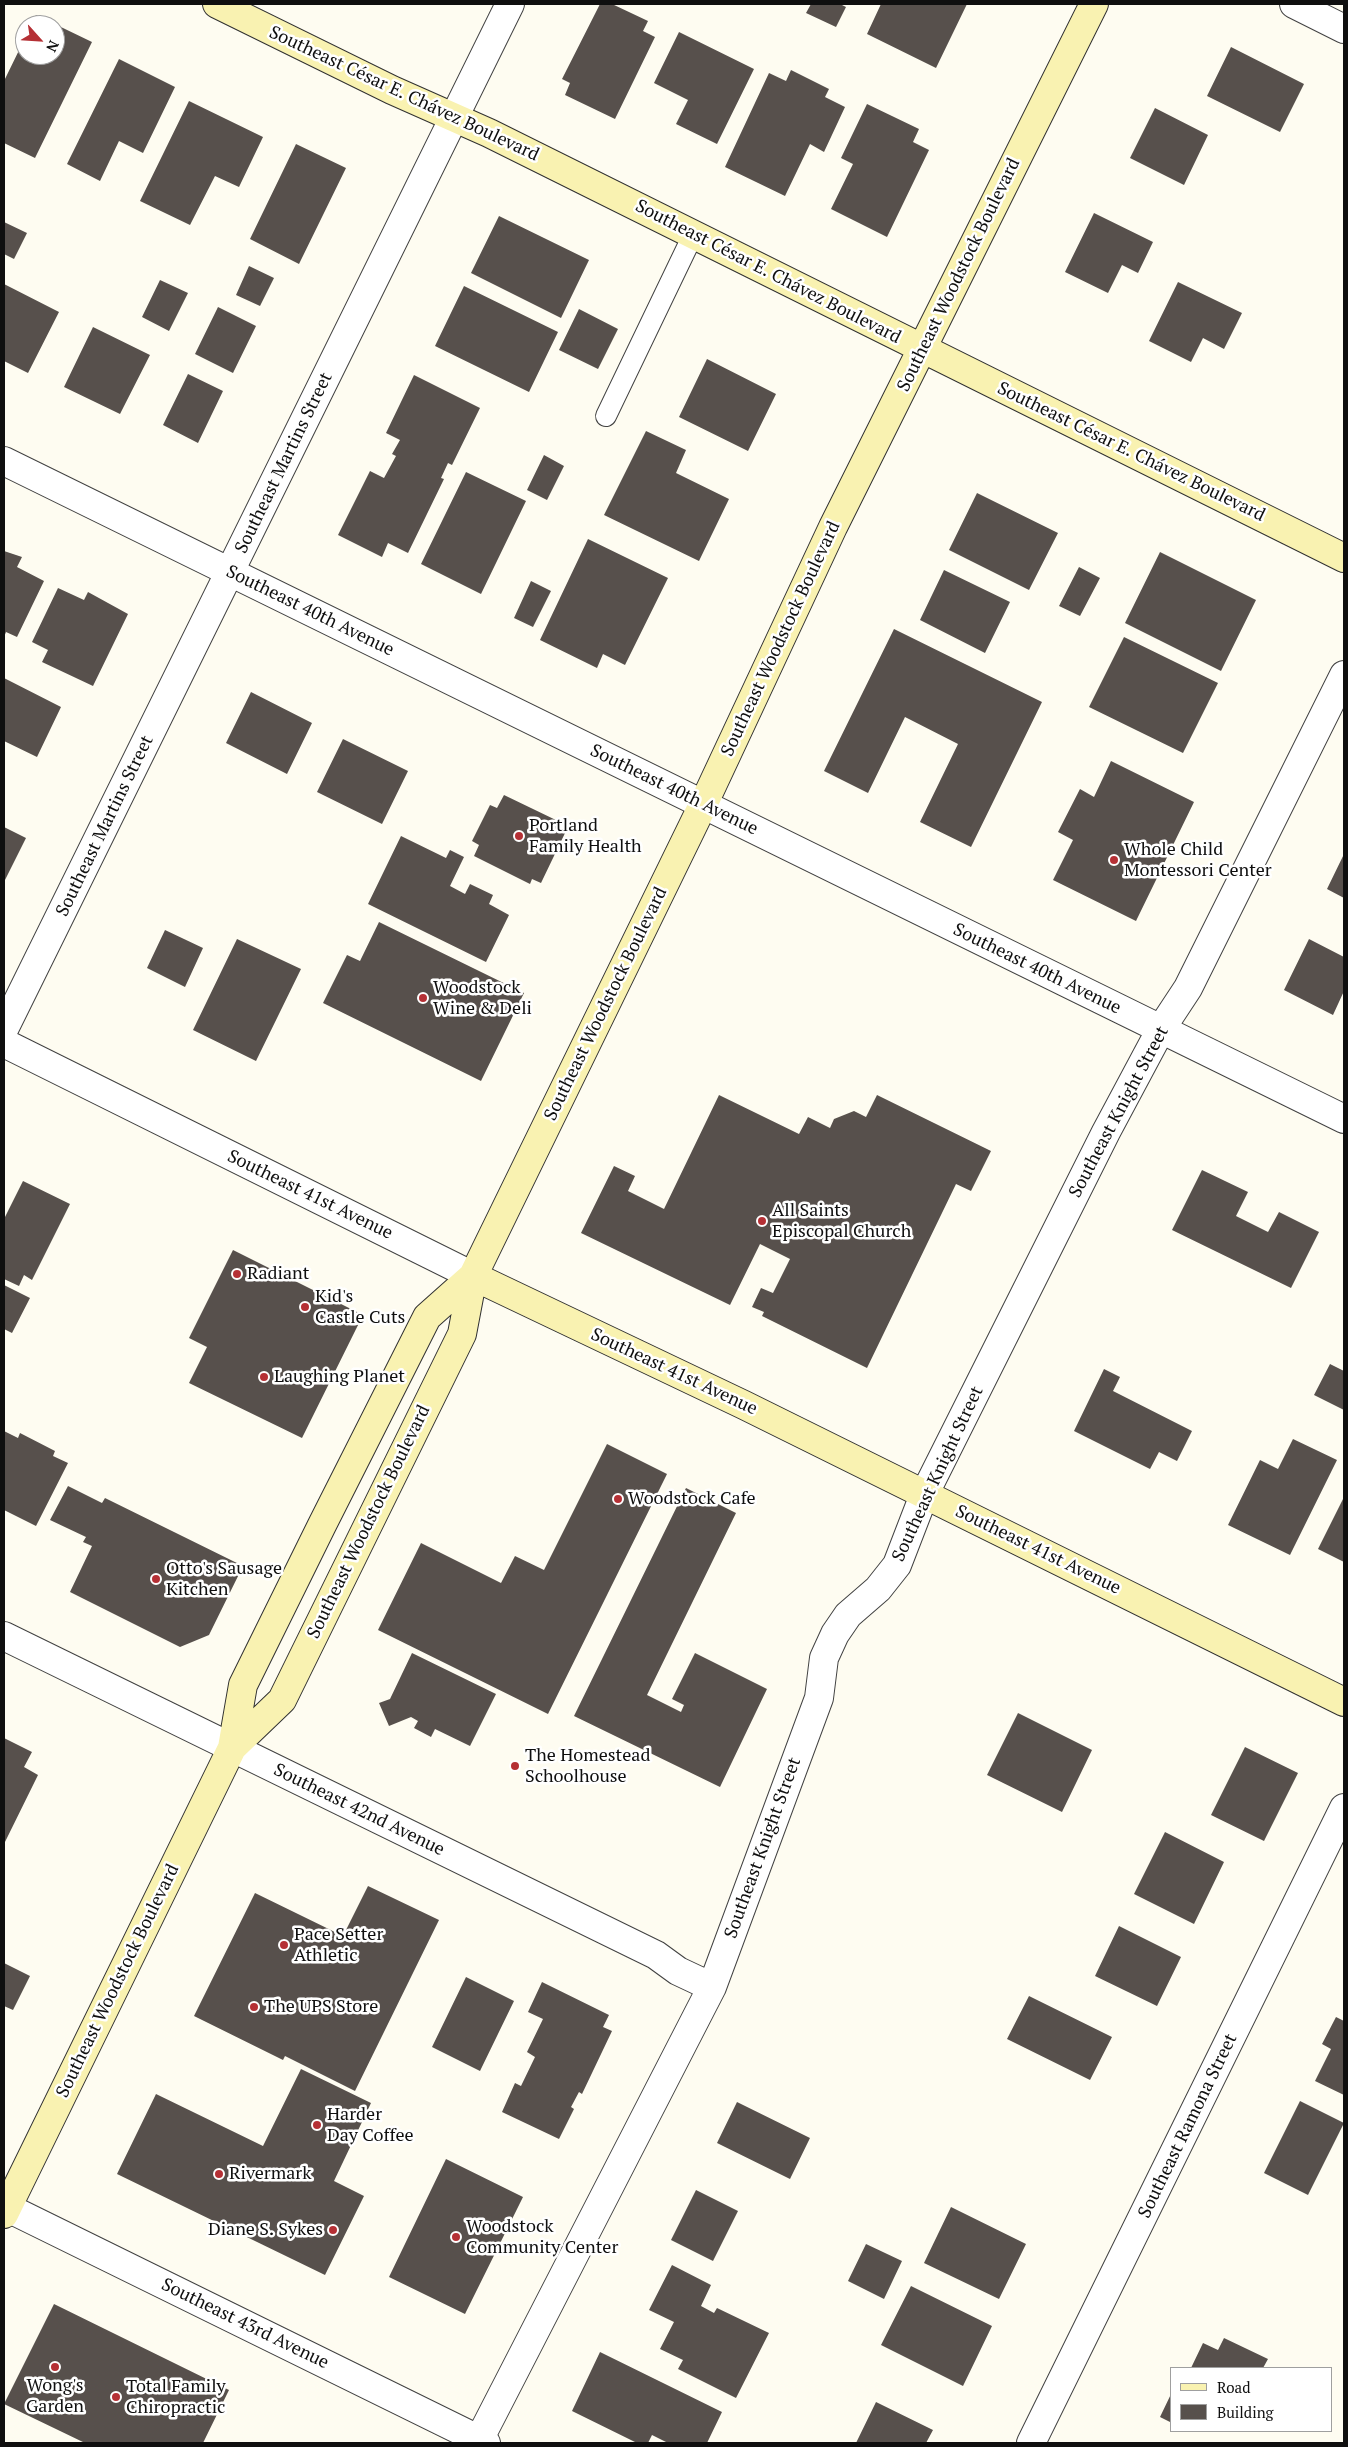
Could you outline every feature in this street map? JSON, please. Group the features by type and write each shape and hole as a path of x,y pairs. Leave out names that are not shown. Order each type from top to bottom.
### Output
{"main road":[{"name":"Southeast César E. Chávez Boulevard","path":"217,4 392,90 454,117 1344,558"},
{"name":"Southeast Woodstock Boulevard","path":"232,1748 282,1700 462,1334 473,1276 703,805 833,527 1094,4"},
{"name":"Southeast Woodstock Boulevard","path":"5,2209 232,1748 243,1685 427,1317 473,1276"},
{"name":"Southeast 41st Avenue","path":"473,1276 924,1494 1344,1702"}],"street":[{"name":"Southeast Martins Street","path":"4,1030 510,4"},
{"path":"1294,4 1344,29"},
{"name":"Southeast 40th Avenue","path":"4,461 1344,1119"},
{"name":"Southeast Knight Street","path":"482,2441 712,1987 819,1698 824,1658 835,1634 848,1615 878,1589 897,1565 924,1494 1106,1132 1161,1029 1188,988 1344,675"},
{"name":"Southeast 41st Avenue","path":"4,1043 473,1276"},
{"name":"Southeast 42nd Avenue","path":"4,1636 656,1955 678,1971 712,1987"},
{"name":"Southeast Ramona Street","path":"1031,2443 1344,1808"},
{"name":"Southeast 43rd Avenue","path":"5,2209 482,2441"}],"lane":[{"path":"606,416 693,235"}],"building":[{"path":"600,4 612,4 648,21 643,31 655,37 615,119 565,95 570,83 562,79"},
{"path":"811,4 840,4 846,7 836,27 806,13"},
{"path":"881,4 967,4 936,68 867,34"},
{"path":"65,29 92,42 35,158 4,143 4,81 15,58 15,65 65,65"},
{"path":"679,32 754,69 717,144 676,124 688,100 654,83"},
{"path":"1231,47 1304,84 1280,132 1207,96"},
{"path":"119,59 175,87 143,153 119,141 100,181 67,164"},
{"path":"791,70 829,89 825,97 845,107 824,152 810,144 785,196 725,167 769,73 786,81"},
{"path":"189,101 263,137 239,187 215,176 190,225 140,201"},
{"path":"867,104 919,129 913,142 929,150 887,237 831,209 853,164 841,158"},
{"path":"1155,108 1208,135 1184,185 1130,158"},
{"path":"296,144 346,168 299,264 250,239"},
{"path":"1094,213 1153,242 1138,273 1122,265 1108,293 1065,272"},
{"path":"499,216 589,260 561,318 471,273"},
{"path":"4,222 27,233 14,259 4,254"},
{"path":"249,266 274,278 260,306 236,295"},
{"path":"160,280 188,293 169,331 142,317"},
{"path":"1178,282 1242,313 1224,349 1203,338 1191,362 1149,341"},
{"path":"4,284 59,312 28,373 4,361"},
{"path":"464,286 558,332 529,392 435,346"},
{"path":"218,307 256,326 233,373 195,354"},
{"path":"579,309 618,329 598,369 559,350"},
{"path":"93,327 150,355 120,414 64,387"},
{"path":"707,359 776,394 748,451 679,417"},
{"path":"188,374 223,391 198,443 163,425"},
{"path":"414,375 480,408 452,465 448,463 441,478 444,479 408,553 388,543 382,557 338,535 370,471 384,478 396,456 392,454 400,440 386,433"},
{"path":"646,431 686,450 676,473 729,499 699,561 604,515"},
{"path":"544,455 564,466 547,500 527,490"},
{"path":"466,472 526,501 481,594 421,564"},
{"path":"977,493 1058,533 1029,590 949,550"},
{"path":"588,539 668,578 625,665 603,654 597,668 540,640"},
{"path":"4,551 22,557 17,567 44,581 17,637 6,632 4,637"},
{"path":"1160,552 1256,600 1221,671 1125,623"},
{"path":"1079,567 1100,578 1080,616 1059,606"},
{"path":"944,570 1010,602 985,653 920,620"},
{"path":"531,581 551,591 533,627 514,618"},
{"path":"58,588 84,600 88,592 128,614 93,686 42,662 48,650 32,642"},
{"path":"894,629 1042,702 971,847 920,822 958,744 905,717 868,793 824,771"},
{"path":"1124,637 1218,683 1183,753 1089,707"},
{"path":"4,678 61,707 37,757 4,741"},
{"path":"251,692 312,723 287,774 226,743"},
{"path":"343,739 408,771 382,824 317,792"},
{"name":"Whole Child Montessori Center","path":"1111,761 1194,802 1136,921 1053,880 1073,840 1058,832 1080,789 1094,797"},
{"name":"Portland Family Health","path":"504,795 560,822 558,827 566,831 541,883 532,879 530,884 474,856 479,845 472,841 490,805 497,808"},
{"path":"4,827 26,838 4,882"},
{"path":"401,836 446,858 450,850 464,857 450,886 465,894 470,884 493,895 489,904 509,915 486,962 368,904"},
{"path":"1344,854 1344,898 1327,889"},
{"name":"Woodstock Wine & Deli","path":"379,922 524,993 481,1081 323,1003 347,955 360,961"},
{"path":"165,930 203,948 185,987 147,968"},
{"path":"237,939 301,969 256,1061 193,1030"},
{"path":"1309,939 1344,957 1344,991 1333,1015 1284,990"},
{"name":"All Saints Episcopal Church","path":"719,1095 799,1134 808,1117 830,1128 834,1119 854,1111 866,1117 877,1095 991,1151 971,1191 956,1184 867,1368 762,1316 764,1312 752,1307 761,1288 773,1293 790,1259 760,1244 730,1305 581,1233 614,1166 635,1176 628,1191 664,1209"},
{"path":"1202,1170 1248,1192 1236,1216 1268,1232 1279,1212 1319,1232 1291,1288 1172,1230"},
{"path":"23,1181 70,1204 32,1280 24,1275 19,1286 4,1279 4,1219"},
{"path":"233,1250 363,1315 302,1438 189,1383 207,1347 189,1338"},
{"path":"4,1285 30,1298 12,1333 4,1329"},
{"path":"1330,1364 1344,1371 1344,1410 1314,1395"},
{"path":"1104,1369 1120,1377 1113,1391 1192,1431 1177,1461 1159,1452 1150,1469 1074,1431"},
{"path":"4,1431 18,1438 20,1433 55,1451 53,1456 68,1463 36,1526 4,1510"},
{"path":"1293,1439 1337,1460 1290,1555 1228,1525 1260,1460 1278,1469"},
{"path":"607,1444 667,1474 548,1714 378,1630 421,1543 501,1583 515,1556 544,1570"},
{"name":"Otto's Sausage Kitchen","path":"68,1486 102,1503 105,1498 243,1566 209,1635 180,1647 70,1592 92,1546 83,1542 86,1537 50,1520"},
{"path":"686,1488 736,1513 647,1695 681,1712 684,1705 672,1699 695,1653 767,1689 720,1787 574,1716"},
{"path":"1344,1497 1344,1562 1318,1549"},
{"path":"412,1653 496,1694 470,1746 435,1729 431,1737 414,1728 418,1721 411,1717 389,1726 379,1703 390,1699"},
{"path":"1018,1713 1092,1750 1062,1812 987,1775"},
{"path":"4,1738 32,1752 24,1767 38,1775 4,1844"},
{"path":"1245,1747 1298,1773 1264,1841 1211,1815"},
{"path":"1165,1832 1224,1862 1194,1924 1134,1894"},
{"path":"368,1886 439,1920 355,2091 285,2056 283,2060 194,2016 255,1893 343,1936"},
{"path":"1119,1926 1181,1957 1157,2006 1095,1976"},
{"path":"4,1963 30,1976 13,2010 4,2006"},
{"path":"466,1977 514,2001 480,2071 432,2047"},
{"path":"542,1982 609,2015 603,2027 612,2031 582,2094 579,2092 571,2107 574,2109 559,2139 502,2112 515,2083 521,2086 535,2057 527,2052 543,2019 528,2012"},
{"path":"1029,1996 1112,2037 1090,2080 1007,2039"},
{"path":"1336,2017 1344,2021 1344,2095 1315,2081 1331,2049 1322,2044"},
{"path":"301,2069 371,2103 334,2181 364,2196 325,2275 117,2174 156,2094 263,2146"},
{"path":"1300,2101 1344,2123 1308,2195 1264,2173"},
{"path":"737,2102 810,2138 790,2179 717,2143"},
{"name":"Woodstock Community Center","path":"446,2159 523,2197 465,2314 389,2277"},
{"path":"696,2190 738,2211 713,2261 671,2240"},
{"path":"951,2207 1026,2244 999,2299 924,2263"},
{"path":"866,2244 902,2261 884,2299 848,2281"},
{"path":"672,2265 711,2285 701,2306 714,2313 717,2308 769,2333 736,2398 678,2369 683,2360 660,2349 674,2322 649,2310"},
{"path":"911,2286 992,2326 963,2386 881,2345"},
{"path":"54,2304 229,2390 203,2443 85,2443 4,2404"},
{"path":"1224,2338 1268,2359 1264,2367 1191,2367 1203,2343 1218,2350"},
{"path":"600,2352 722,2412 707,2443 668,2443 652,2435 648,2443 637,2443 572,2411"},
{"path":"1170,2396 1170,2422 1160,2417"},
{"path":"876,2402 933,2430 926,2443 856,2443"}],"place":[{"name":"Portland Family Health","path":"519,836"},
{"name":"Whole Child Montessori Center","path":"1114,860"},
{"name":"Woodstock Wine & Deli","path":"423,998"},
{"name":"All Saints Episcopal Church","path":"762,1221"},
{"name":"Radiant","path":"237,1274"},
{"name":"Kid's Castle Cuts","path":"305,1307"},
{"name":"Laughing Planet","path":"264,1377"},
{"name":"Woodstock Cafe","path":"618,1499"},
{"name":"Otto's Sausage Kitchen","path":"156,1579"},
{"name":"The Homestead Schoolhouse","path":"515,1766"},
{"name":"Pace Setter Athletic","path":"284,1945"},
{"name":"The UPS Store","path":"254,2007"},
{"name":"Harder Day Coffee","path":"317,2125"},
{"name":"Rivermark","path":"219,2174"},
{"name":"Diane S. Sykes","path":"333,2230"},
{"name":"Woodstock Community Center","path":"456,2237"},
{"name":"Wong's Garden","path":"55,2367"},
{"name":"Total Family Chiropractic","path":"116,2397"}]}
